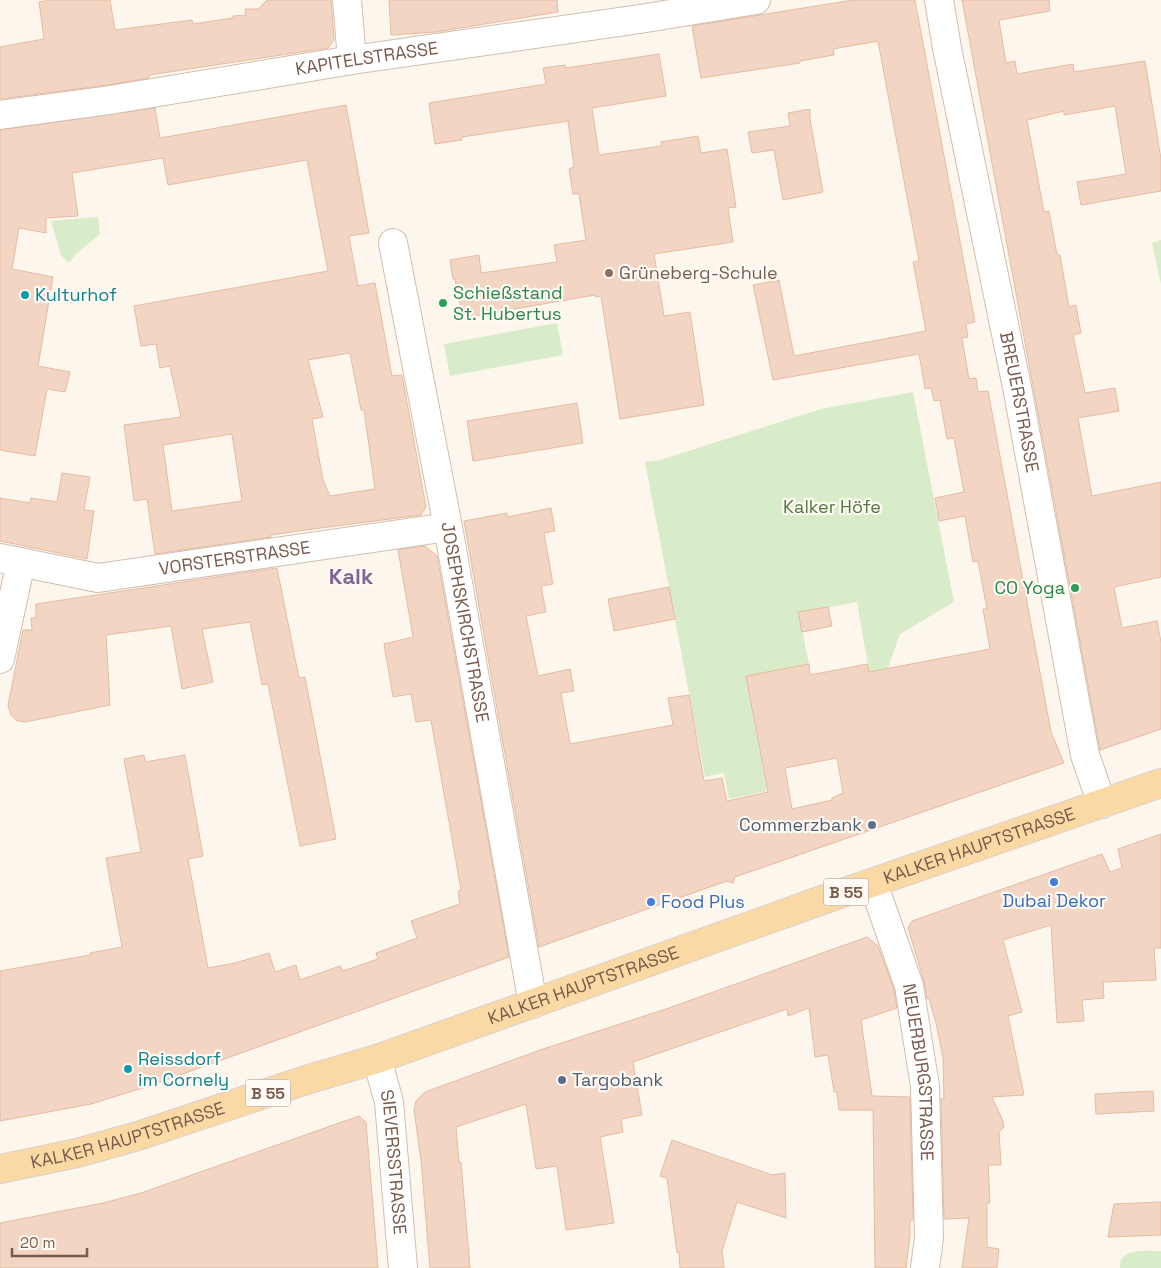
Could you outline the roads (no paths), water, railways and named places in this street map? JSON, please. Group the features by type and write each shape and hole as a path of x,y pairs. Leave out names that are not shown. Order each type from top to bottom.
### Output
{"main road":[{"name":"KALKER HAUPTSTRASSE","path":"0,1169 77,1153 138,1136 306,1080 377,1059 1161,783"}],"street":[{"path":"347,0 352,60"},
{"name":"BREUERSTRASSE","path":"939,0 947,48 1017,387 1085,755 1102,804"},
{"name":"KAPITELSTRASSE","path":"0,115 110,100 352,60 640,19 741,1"},
{"name":"JOSEPHSKIRCHSTRASSE","path":"393,243 448,527 533,1004"},
{"name":"VORSTERSTRASSE","path":"0,659 10,560 98,578 448,527"},
{"name":"NEUERBURGSTRASSE","path":"873,883 909,986 925,1086 929,1238 925,1268"},
{"name":"SIEVERSSTRASSE","path":"377,1059 389,1102 403,1268"}],"place":[{"name":"Grüneberg-Schule","path":"609,273"},
{"name":"Kulturhof","path":"25,295"},
{"name":"Schießstand St. Hubertus","path":"443,303"},
{"name":"CO Yoga","path":"1075,588"},
{"name":"Commerzbank","path":"872,825"},
{"name":"Dubai Dekor","path":"1054,882"},
{"name":"Food Plus","path":"651,902"},
{"name":"Reissdorf im Cornely","path":"128,1069"},
{"name":"Targobank","path":"562,1080"}],"district":[{"name":"Kalk","path":"351,576"}],"park label":[{"name":"Kalker Höfe","path":"832,507"}]}
